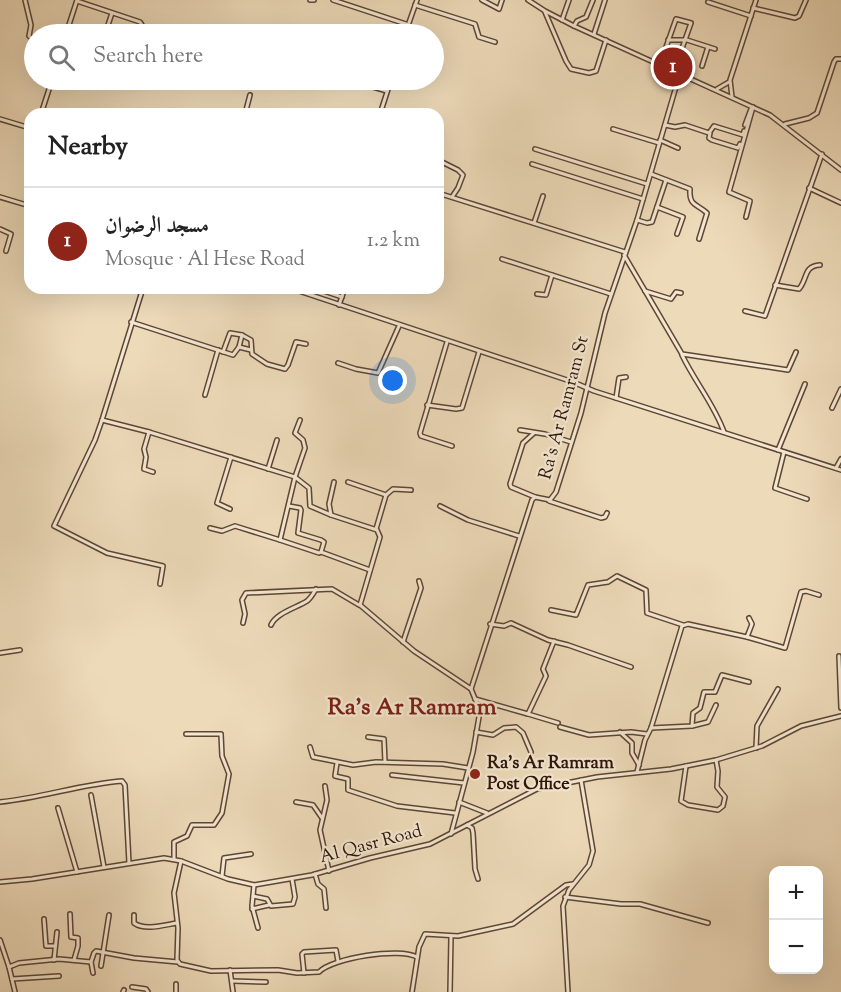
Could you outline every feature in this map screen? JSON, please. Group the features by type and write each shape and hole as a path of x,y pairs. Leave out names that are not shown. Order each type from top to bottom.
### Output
{"street":[{"path":"26,0 31,24"},
{"path":"69,24 77,0 142,24"},
{"path":"333,0 406,24"},
{"path":"409,24 417,0"},
{"path":"482,0 498,9 502,0"},
{"path":"528,0 574,26 753,107 784,124 841,170"},
{"path":"562,20 569,0"},
{"path":"574,26 577,21 586,17 593,0"},
{"path":"594,34 605,0"},
{"path":"716,89 726,85 730,80 756,0"},
{"path":"753,8 795,18 799,16 806,0"},
{"path":"708,2 751,16"},
{"path":"415,5 475,24 479,38 495,42"},
{"path":"545,11 571,69 589,73 596,71 606,40"},
{"path":"108,24 112,13"},
{"path":"660,64 676,19 691,23 680,54"},
{"path":"668,40 685,40 715,50"},
{"path":"702,66 708,47"},
{"path":"784,124 809,118 817,113 834,62 841,59"},
{"name":"Ra’s Ar Ramram St","path":"471,689 527,511 535,497 548,500 553,498 556,492 587,388 611,294 637,220 680,73"},
{"path":"730,80 732,97"},
{"path":"43,108 49,90"},
{"path":"382,108 387,91 384,90"},
{"path":"247,108 250,95"},
{"path":"746,217 750,201 729,192 750,109 753,107"},
{"path":"743,135 714,126 709,138 738,148 741,142 753,107"},
{"path":"0,119 24,127"},
{"path":"664,125 675,127 685,125 710,133"},
{"path":"613,129 678,148"},
{"path":"535,149 647,184"},
{"path":"745,311 765,316 822,154"},
{"path":"444,163 463,175 452,197"},
{"path":"532,164 643,199"},
{"path":"651,174 689,187 690,199 707,213 699,239"},
{"path":"637,220 652,222 666,180"},
{"path":"809,188 841,203"},
{"path":"444,195 625,254 700,387 711,401 724,432"},
{"path":"534,223 543,196"},
{"path":"0,197 24,204"},
{"path":"657,207 683,217 677,234"},
{"path":"0,229 11,234 6,252"},
{"path":"502,259 611,294"},
{"path":"776,285 799,289 807,270 820,265"},
{"path":"537,294 546,295 552,275"},
{"path":"645,291 671,299 676,292 681,293"},
{"path":"141,294 102,420 54,526 107,552 163,566 160,585"},
{"path":"307,294 616,398 839,469 841,459"},
{"path":"318,298 320,294"},
{"path":"334,294 342,297"},
{"path":"339,306 343,294"},
{"path":"132,322 233,355 239,347 242,335"},
{"path":"338,363 378,373 399,326"},
{"path":"223,352 230,333 242,335 251,340 252,354 263,362 285,369 296,342 306,344"},
{"path":"447,342 420,435 452,446"},
{"path":"239,347 251,350"},
{"path":"205,395 218,350"},
{"path":"428,405 462,408 479,352"},
{"path":"682,354 788,370 796,352"},
{"path":"616,398 620,378 626,376"},
{"path":"778,450 805,384"},
{"path":"832,408 841,389"},
{"path":"102,420 295,477 309,488 310,506 376,529 380,537 360,605"},
{"path":"280,540 295,477 306,445 295,433 300,420"},
{"path":"520,430 545,434 571,442"},
{"path":"148,432 144,449 146,456 144,469 153,472"},
{"path":"534,433 523,443 510,484 511,487 535,497"},
{"path":"268,469 277,440"},
{"path":"784,452 775,488 807,499"},
{"path":"230,509 216,503 231,457"},
{"path":"332,515 329,504 334,482"},
{"path":"348,482 386,495"},
{"path":"376,529 386,495 393,489 411,490"},
{"path":"548,500 601,518 607,513"},
{"path":"289,505 301,510 298,533 323,541 321,552"},
{"path":"440,506 468,519 519,536"},
{"path":"210,528 222,531 235,526 317,553 321,552 370,570"},
{"path":"551,610 576,615 588,585 608,582 617,576 645,590 647,613 683,625 688,624 747,637 785,648 801,592 806,591 819,595"},
{"path":"403,642 421,588 419,581"},
{"path":"271,625 278,617 308,600 316,590"},
{"path":"243,623 245,614 242,600 246,593 334,590 360,605 403,642 471,689 479,711 468,768 451,834"},
{"path":"747,637 752,624 749,618"},
{"path":"490,624 504,626 511,623 554,641 631,667"},
{"path":"637,772 647,734 651,728 683,625"},
{"path":"528,714 546,676 543,669 554,641"},
{"path":"0,653 20,650"},
{"path":"838,656 841,708"},
{"path":"692,726 693,713 700,708 704,692 715,692 721,675 749,682"},
{"path":"756,748 756,726 778,689"},
{"path":"476,699 589,735 620,732 647,734"},
{"path":"651,728 707,723 716,705"},
{"name":"Al Qasr Road","path":"0,882 154,859 174,859 254,885 292,879 329,871 376,856 422,847 537,789 581,780 716,760 756,748 801,726 841,716"},
{"path":"476,732 493,735 504,728 516,727 523,733 531,752"},
{"path":"620,732 632,743 632,753 639,765"},
{"path":"174,859 174,842 187,836 192,825 210,826 218,821 229,774 222,756 221,734 186,735"},
{"path":"368,737 384,739 385,762"},
{"path":"310,747 312,757 337,763 353,765 376,762 443,764 468,768"},
{"path":"687,766 681,801 688,805 718,810 723,806 725,797 717,787 716,760"},
{"path":"337,763 335,776 348,779 347,790 397,806 455,813"},
{"path":"392,775 464,783"},
{"path":"568,992 563,912 565,897 586,869 592,851 581,780"},
{"path":"0,802 44,796 90,784 122,781 129,863"},
{"path":"326,786 327,800 320,830 329,871"},
{"path":"91,795 104,867"},
{"path":"296,802 313,805 322,818"},
{"path":"459,802 488,813"},
{"path":"58,808 77,872"},
{"path":"467,825 472,828 475,869 478,879"},
{"path":"222,876 224,858 251,854"},
{"path":"178,962 174,893 181,861"},
{"path":"315,874 318,884 324,889 326,908"},
{"path":"252,909 269,905 294,904 292,879"},
{"path":"412,992 419,946 425,934 451,936 515,923 566,885 573,884"},
{"path":"254,885 252,909 258,928"},
{"path":"253,896 267,898 269,905"},
{"path":"565,897 640,904 708,923"},
{"path":"70,914 71,937 78,938 74,960"},
{"path":"101,966 109,915"},
{"path":"134,915 134,923 141,926 156,927 177,923"},
{"path":"44,919 46,945 55,946"},
{"path":"54,960 57,932"},
{"path":"450,992 451,936"},
{"path":"0,940 15,992"},
{"path":"304,973 302,954 304,952 336,950 338,961"},
{"path":"93,973 91,962 95,951 134,958 178,962 204,970 278,970 304,973 319,972 324,967 338,961 389,953 407,952 417,957"},
{"path":"9,966 54,960 91,962"},
{"path":"230,970 233,992"},
{"path":"12,979 58,976"},
{"path":"231,981 266,982"},
{"path":"176,984 176,992"},
{"path":"132,987 146,989 148,992"}],"place":[{"name":"مسجد الرضوان","path":"673,67"},
{"name":"Ra’s Ar Ramram Post Office","path":"475,774"}],"district":[{"name":"Ra’s Ar Ramram","path":"412,708"}]}
